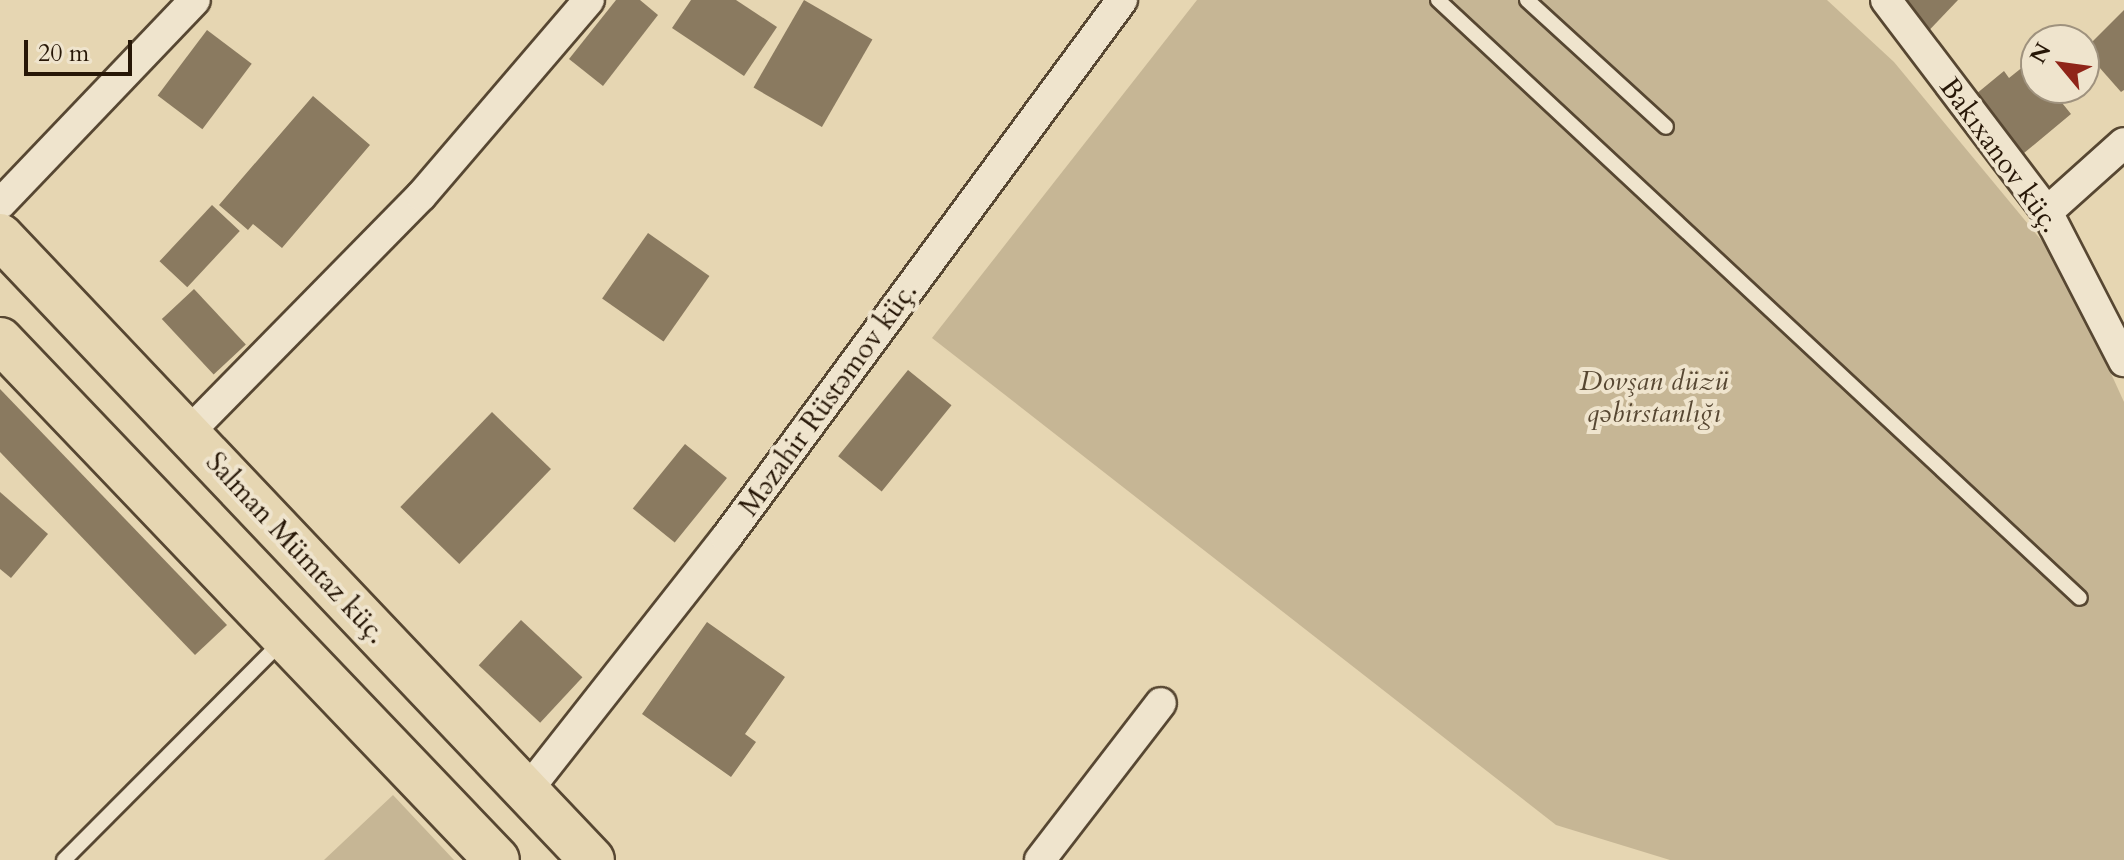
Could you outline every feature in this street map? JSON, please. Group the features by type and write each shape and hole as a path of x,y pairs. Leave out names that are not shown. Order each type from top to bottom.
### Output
{"highway":[{"name":"Salman Mümtaz küç.","path":"0,236 592,860"},
{"path":"0,340 497,860"}],"street":[{"path":"0,204 195,0"},
{"path":"188,433 421,196 589,0"},
{"name":"Məzahir Rüstəmov küç.","path":"526,792 726,538 1122,0"},
{"name":"Bakıxanov küç.","path":"1886,0 2047,212 2124,361"},
{"path":"2047,212 2124,143"},
{"path":"1040,860 1161,703"}],"lane":[{"path":"1527,0 1666,127"},
{"path":"1440,1 2080,598"},
{"path":"64,860 287,637"}],"green space":[{"name":"Dovşan düzü qəbirstanlığı","path":"1197,0 1827,0 1894,62 2061,264 2124,402 2124,860 1670,860 1556,825 932,338"},
{"path":"393,795 454,860 324,860"}],"building":[{"path":"616,0 640,0 658,15 603,86 569,59"},
{"path":"691,0 736,0 777,27 744,76 672,28"},
{"path":"804,0 872,40 822,127 754,87"},
{"path":"1875,0 1958,0 1918,42"},
{"path":"2124,10 2124,90 2121,92 2100,68 2100,34"},
{"path":"207,30 252,64 202,129 158,95"},
{"path":"2020,69 2020,104 2063,104 2071,114 2018,158 1970,99 2004,71 2009,78"},
{"path":"313,96 370,145 282,248 253,224 248,230 219,205"},
{"path":"212,205 240,231 187,287 159,261"},
{"path":"648,233 709,276 664,342 602,299"},
{"path":"194,289 246,345 214,375 162,319"},
{"path":"908,370 952,405 882,492 838,456"},
{"path":"0,389 227,625 195,655 0,452"},
{"path":"492,412 551,469 459,564 400,507"},
{"path":"685,444 727,478 675,542 633,509"},
{"path":"0,492 48,534 11,578 0,569"},
{"path":"521,620 582,677 540,723 479,665"},
{"path":"707,622 785,677 745,734 756,742 731,777 642,714"}]}
